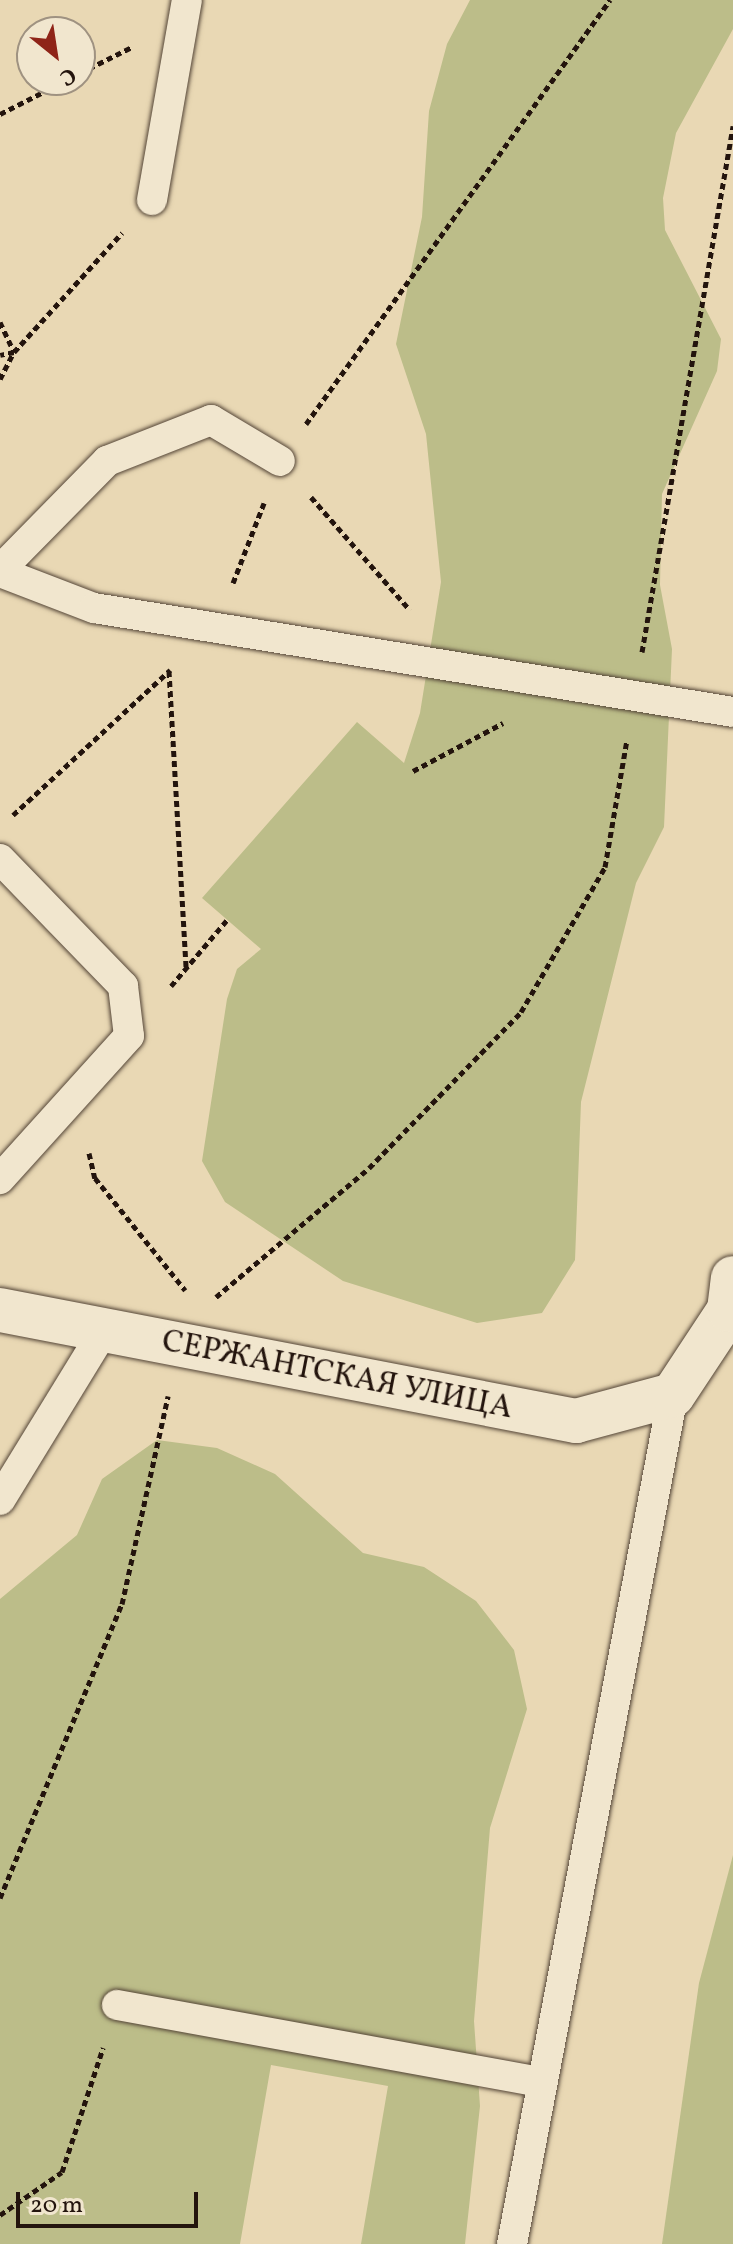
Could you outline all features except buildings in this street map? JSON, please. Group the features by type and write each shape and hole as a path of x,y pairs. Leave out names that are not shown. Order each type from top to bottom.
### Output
{"street":[{"path":"673,1395 729,1310 733,1278"},
{"name":"СЕРЖАНТСКАЯ УЛИЦА","path":"0,1310 104,1330 189,1329 576,1421 673,1395"}],"lane":[{"path":"152,200 187,0"},
{"path":"280,461 211,420 107,461 0,571 94,608 733,712"},
{"path":"0,859 123,986 129,1036 0,1179"},
{"path":"0,1500 104,1330"},
{"path":"512,2244 539,2082 673,1395"},
{"path":"117,2005 539,2082"}],"path":[{"path":"0,826 216,628 280,461 610,0"},
{"path":"0,114 35,96"},
{"path":"0,1898 122,1604 189,1329 369,1168 521,1012 605,867 733,126"},
{"path":"0,379 14,352 152,200"},
{"path":"0,322 14,352"},
{"path":"0,355 14,352"},
{"path":"280,461 461,668"},
{"path":"169,671 186,968"},
{"path":"413,771 571,686"},
{"path":"129,1036 227,920"},
{"path":"75,1095 95,1178 189,1329"},
{"path":"0,2215 62,2172 117,2005"}],"green space":[{"path":"470,0 733,0 733,29 676,133 663,198 665,230 721,339 717,371 662,494 660,585 672,649 664,827 636,883 581,1102 575,1260 542,1313 477,1323 343,1281 225,1202 202,1161 227,999 237,969 261,949 202,898 357,722 404,763 420,713 441,582 426,434 396,344 422,217 429,111 447,44"},
{"path":"157,1440 217,1448 275,1474 363,1553 424,1567 476,1601 514,1650 527,1709 490,1828 474,2021 480,2106 465,2244 361,2244 388,2086 271,2065 240,2244 0,2244 0,1599 77,1535 102,1479"},
{"path":"733,1855 733,2244 662,2244 699,1983"}]}
